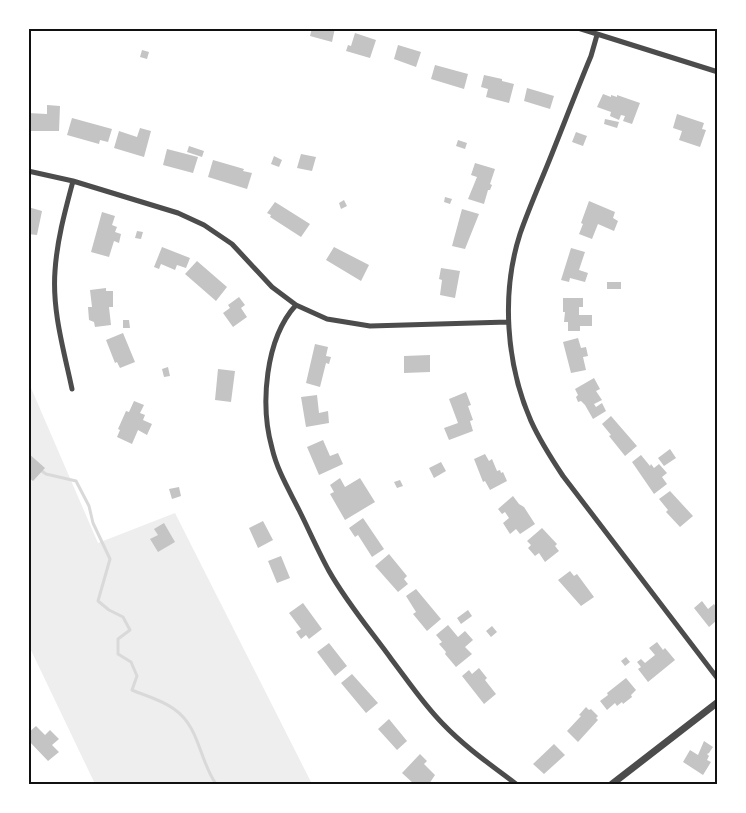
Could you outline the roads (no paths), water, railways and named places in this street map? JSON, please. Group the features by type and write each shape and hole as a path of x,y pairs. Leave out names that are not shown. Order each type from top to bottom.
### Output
{"street":[{"path":"578,28 717,72"},
{"path":"597,35 520,235 510,280 508,322 512,359 519,390 545,449 717,679"},
{"path":"28,171 73,181 178,213 204,225 232,244 272,287 296,305 327,319 370,326 508,322"},
{"path":"72,389 56,312 54,274 59,232 73,181"},
{"path":"296,305 282,326 270,361 266,394 267,425 280,471 329,571 344,595 418,694 442,723 469,748 516,784"},
{"path":"612,784 717,702"}],"waterway":[{"path":"39,469 46,474 76,481 89,506 93,523 110,559 98,601 123,617 130,630 118,639 118,654 131,662 137,676 132,690 164,703 183,716 194,734 210,775 216,784"}]}
